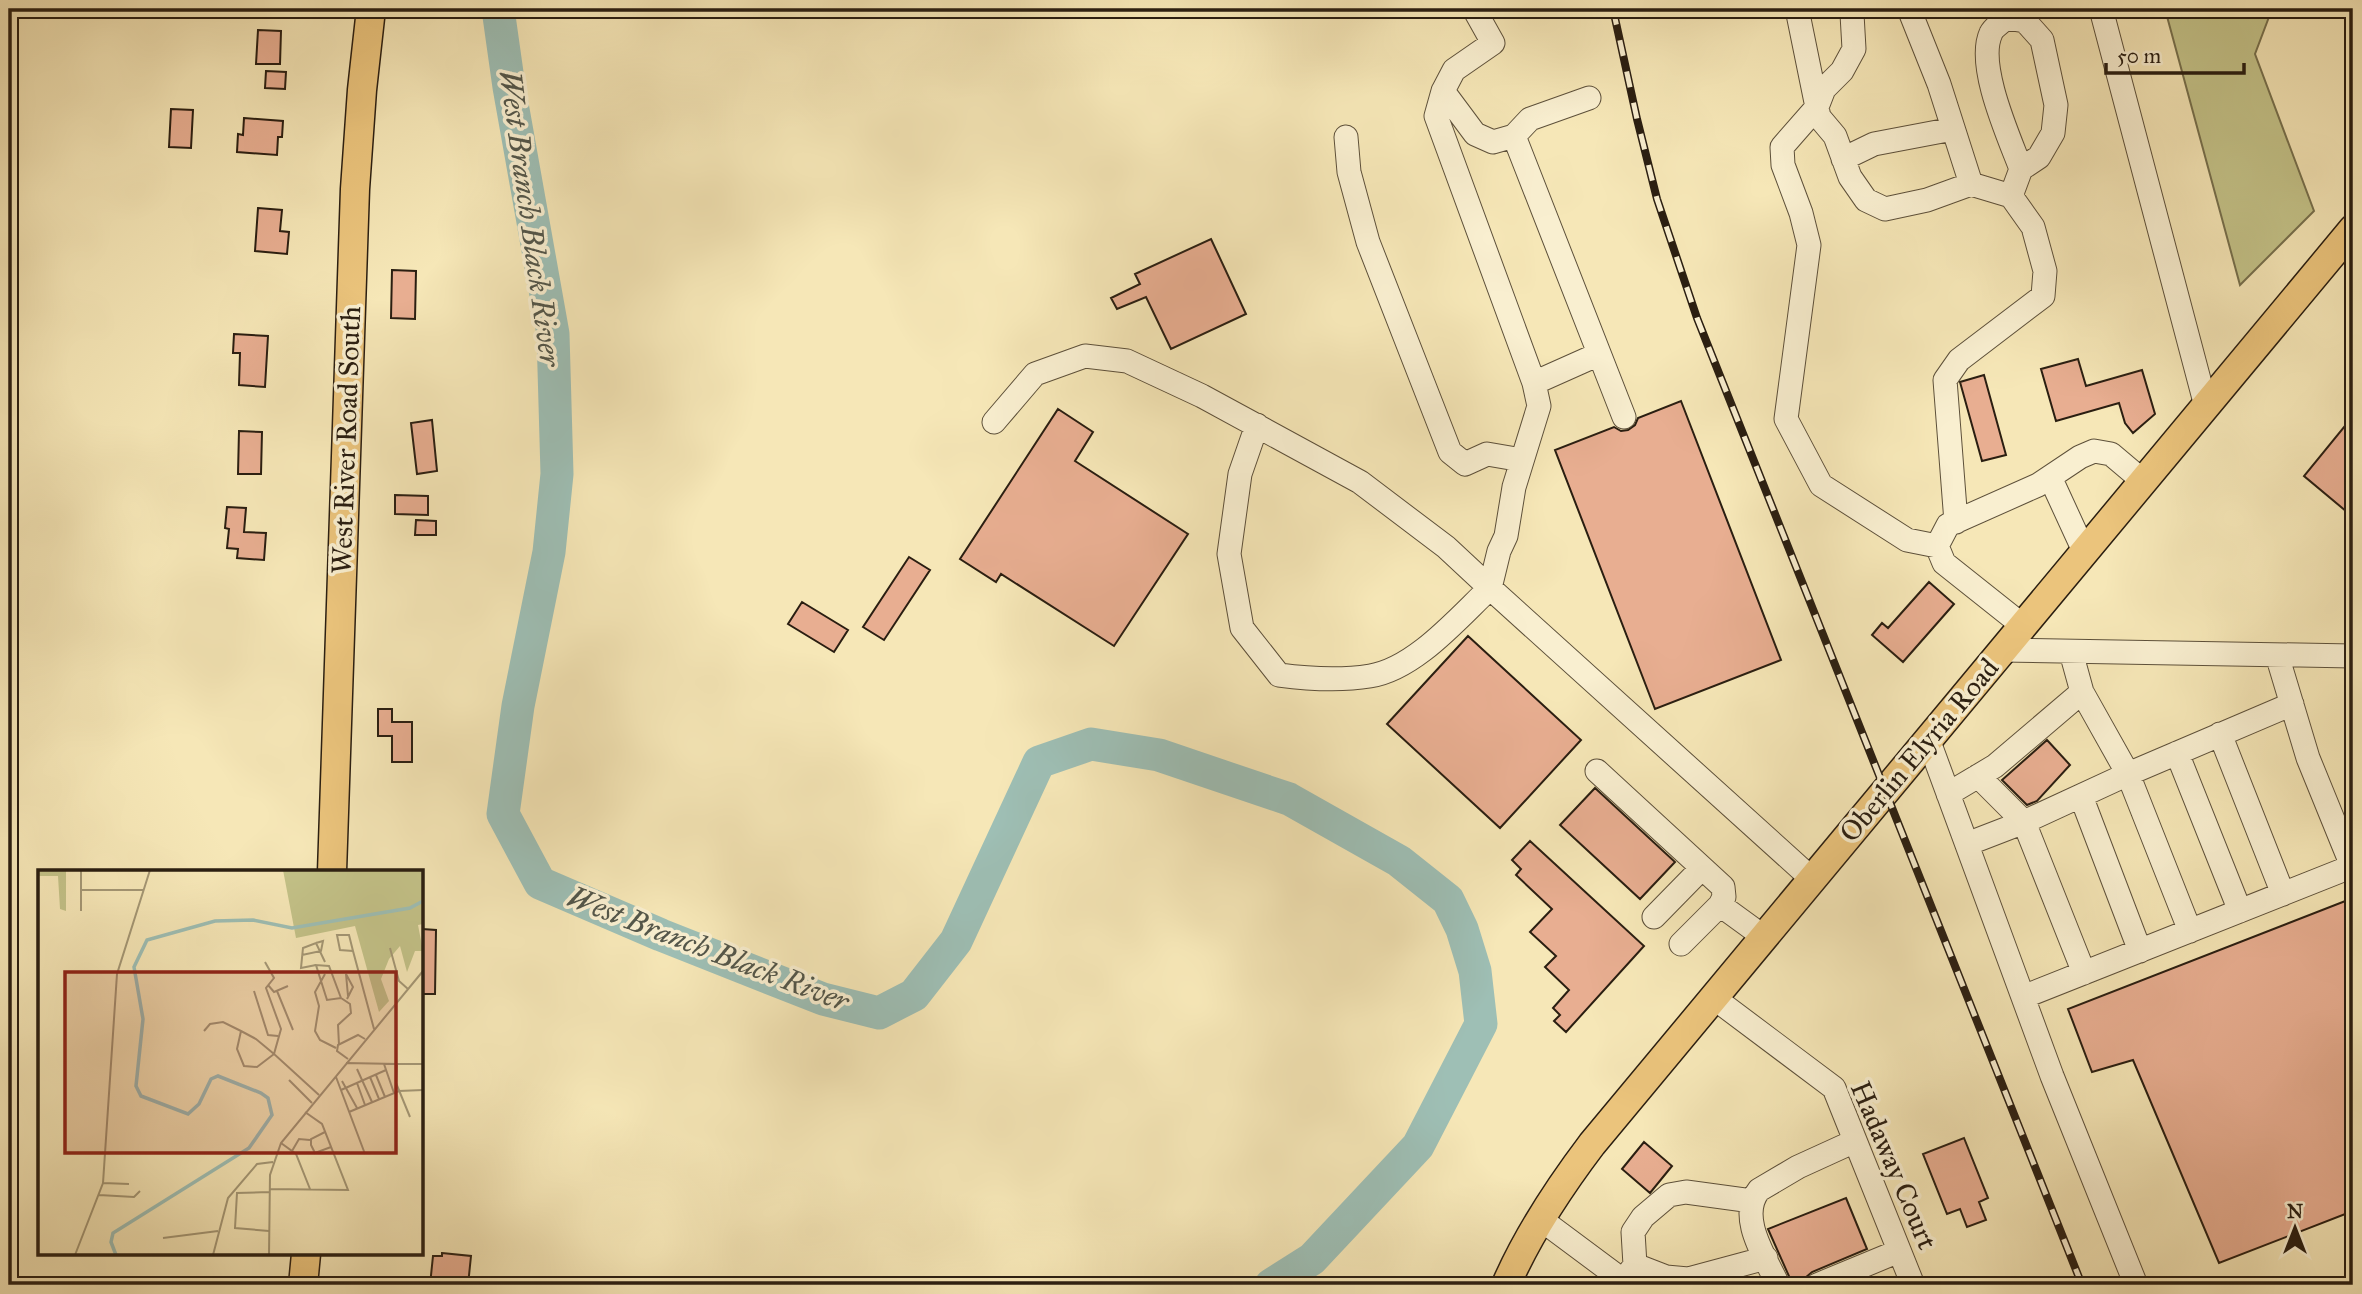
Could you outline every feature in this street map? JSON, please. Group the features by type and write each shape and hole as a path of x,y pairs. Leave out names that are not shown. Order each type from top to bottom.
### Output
{"main road":[{"name":"West River Road South","path":"332,870 355,189 371,9"},
{"name":"Oberlin Elyria Road","path":"1506,1285 1539,1218 1592,1144 2353,229"},
{"path":"303,1285 306,1256"}],"street":[{"path":"1256,425 1240,474 1229,554 1242,628 1279,675 1318,680 1373,676 1411,660 1434,642 1490,588 1499,551 1506,536 1514,487 1539,406 1534,383 1436,116 1443,90 1454,70 1493,43 1474,9"},
{"path":"1797,9 1819,117 1835,136 1850,177 1866,200 1885,209 1927,200 1971,184 2011,195 2033,227 2045,271 2043,296 1959,360 1945,380 1956,522"},
{"path":"1909,9 1954,129 1971,184"},
{"path":"2101,9 2206,406"},
{"path":"1853,14 1854,49 1842,71 1824,89 1817,107 1782,147 1783,165 1810,245 1786,419 1821,485 1907,540 1937,546"},
{"path":"2011,195 2021,169 2039,157 2053,133 2056,105 2042,40 2025,21 2006,18 1991,32 1986,56 1998,110 2021,169"},
{"path":"1443,90 1475,134 1493,142 1514,136 1530,119 1589,99"},
{"path":"1843,159 1874,144 1954,129"},
{"path":"1514,136 1624,416"},
{"path":"1346,137 1349,172 1368,242 1450,452 1465,464 1488,454 1522,460"},
{"path":"1534,383 1599,354"},
{"path":"994,422 1035,374 1085,356 1127,361 1202,396 1360,482 1437,540 1812,879"},
{"path":"1937,546 1948,526 2038,485 2080,457 2094,451 2111,454 2143,481"},
{"path":"2050,477 2084,551"},
{"path":"1937,546 1944,563 2022,625"},
{"path":"2002,650 2353,656"},
{"path":"2071,652 2082,692 2128,774 2190,931"},
{"path":"2023,997 2352,866 2308,758 2277,655"},
{"path":"1948,794 1995,766 2082,692"},
{"path":"1967,844 2024,822 2292,704"},
{"path":"2220,734 2283,894"},
{"path":"1928,739 2023,997 2114,1235 2136,1285"},
{"path":"2177,753 2240,911"},
{"path":"1597,771 1723,887 1724,897 1720,905 1681,944"},
{"path":"1978,776 2024,822 2084,973"},
{"path":"2081,796 2140,951"},
{"path":"1654,917 1702,868"},
{"path":"1720,905 1764,937"},
{"name":"Hadaway Court","path":"1714,998 1834,1088 1913,1285"},
{"path":"1777,1285 1751,1223 1752,1201 1759,1190 1798,1167 1855,1141"},
{"path":"1629,1277 1633,1232 1643,1217 1669,1195 1686,1192 1752,1201"},
{"path":"1539,1218 1629,1277 1688,1279 1766,1258"},
{"path":"1816,1285 1899,1251"}],"shaded area":[{"path":"2165,9 2272,9 2255,54 2314,211 2240,285"}],"building":[{"path":"258,30 281,31 280,64 256,64"},
{"path":"266,71 286,72 285,89 265,88"},
{"path":"171,109 193,110 191,148 169,147"},
{"path":"244,118 283,121 282,137 278,137 277,155 237,152 238,134 243,135"},
{"path":"258,208 282,210 280,231 289,232 287,254 255,251"},
{"path":"1211,239 1246,314 1171,349 1146,297 1117,309 1111,298 1140,284 1135,274"},
{"path":"392,270 416,271 415,319 391,318"},
{"path":"234,334 268,336 265,387 239,385 240,353 233,353"},
{"path":"2078,359 2086,386 2142,370 2155,414 2133,433 2125,423 2119,403 2056,421 2041,369"},
{"path":"1984,375 2006,455 1982,461 1960,382"},
{"path":"1681,401 1781,660 1655,709 1555,450 1614,427 1621,431 1628,430 1635,425 1638,418"},
{"path":"1058,409 1093,432 1075,461 1188,534 1114,646 1001,574 996,582 960,559"},
{"path":"2353,416 2353,517 2304,476"},
{"path":"432,420 437,471 417,474 411,423"},
{"path":"239,431 262,432 261,474 238,474"},
{"path":"395,495 428,496 428,515 395,514"},
{"path":"227,507 246,508 244,532 266,533 264,560 237,558 238,549 227,548"},
{"path":"416,520 436,521 436,535 415,535"},
{"path":"909,557 930,570 884,640 863,627"},
{"path":"1929,582 1954,604 1903,662 1872,635 1882,623 1888,628"},
{"path":"802,602 848,630 834,652 788,624"},
{"path":"1468,636 1581,740 1500,828 1387,724"},
{"path":"378,709 392,709 392,722 412,722 412,762 392,762 392,736 378,736"},
{"path":"2047,740 2070,765 2037,801 2027,805 2002,780"},
{"path":"1595,788 1675,862 1640,899 1560,825"},
{"path":"1530,841 1644,946 1566,1032 1554,1021 1560,1015 1553,1008 1569,990 1545,967 1556,956 1530,932 1552,909 1516,875 1521,869 1512,860"},
{"path":"2353,898 2353,1211 2219,1263 2133,1060 2092,1072 2068,1009"},
{"path":"424,929 436,930 435,994 424,994"},
{"path":"1964,1138 1988,1198 1979,1202 1986,1220 1967,1227 1960,1209 1947,1214 1923,1154"},
{"path":"1644,1142 1672,1166 1650,1193 1622,1169"},
{"path":"1846,1198 1867,1249 1792,1283 1768,1229"},
{"path":"442,1253 471,1256 468,1285 430,1285 433,1256 442,1256"}],"waterway":[{"name":"West Branch Black River","path":"498,9 509,87 553,334 557,474 549,552 518,706 503,814 540,883 661,935 823,999 879,1013 914,995 956,941 1039,762 1091,744 1159,755 1289,799 1399,861 1448,900 1462,929 1475,971 1481,1024 1418,1146 1312,1259 1271,1285"}],"railway":[{"path":"1613,9 1657,199 1697,318 2082,1285"}]}
